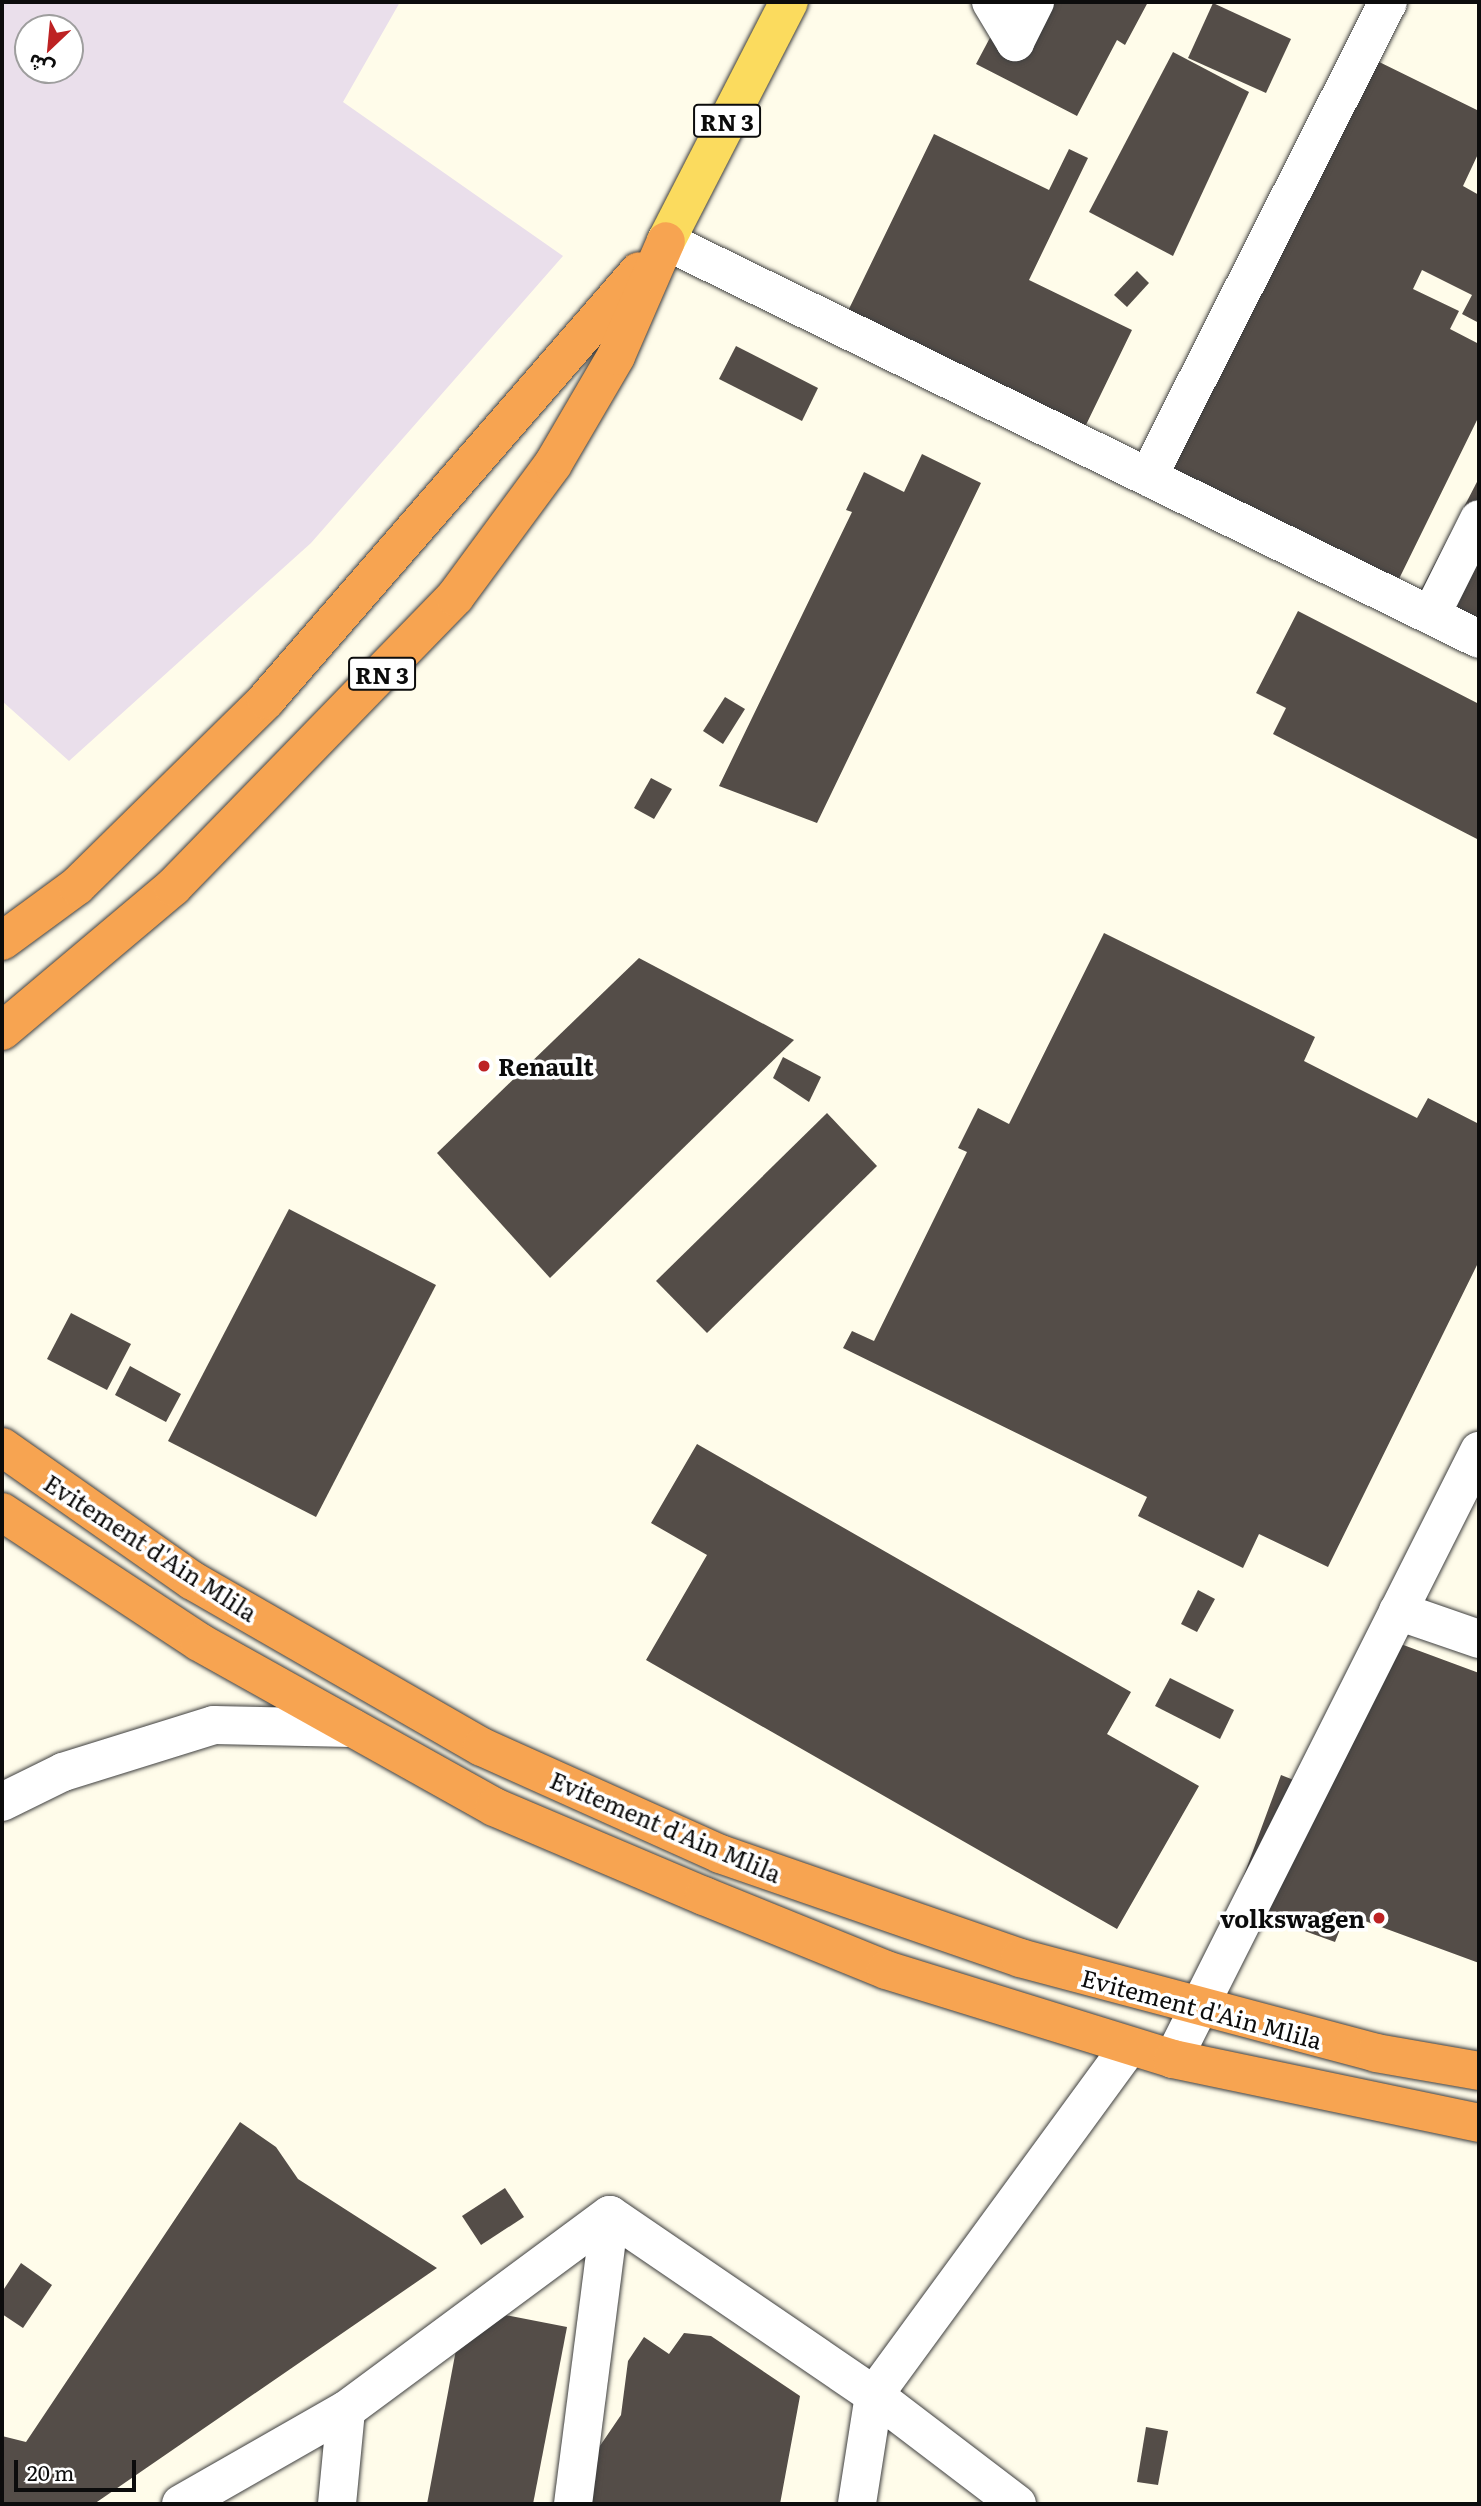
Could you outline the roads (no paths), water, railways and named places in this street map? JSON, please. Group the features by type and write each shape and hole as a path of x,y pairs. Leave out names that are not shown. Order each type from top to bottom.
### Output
{"highway":[{"name":"RN 3","path":"2,942 77,886 266,699 666,241"},
{"name":"RN 3","path":"2,1031 173,887 455,597 553,464 616,356 666,241"},
{"path":"2,954 77,886"},
{"name":"Evitement d'Ain Mlila","path":"2,1447 193,1581 482,1746 720,1854 1020,1958 1194,2007 1376,2053 1479,2071"},
{"name":"Evitement d'Ain Mlila","path":"2,1512 199,1642 494,1807 704,1896 886,1969 1173,2059 1479,2123"}],"main road":[{"name":"RN 3","path":"666,241 789,2"}],"street":[{"path":"991,2 1015,42 1035,2"},
{"path":"1148,477 1388,2"},
{"path":"666,241 1479,639"},
{"path":"1431,615 1479,519"},
{"path":"1173,2059 1194,2007 1478,1457"},
{"path":"1398,1611 1479,1639"},
{"path":"2,1802 63,1772 214,1725 352,1728"},
{"path":"857,2504 874,2395 1129,2046"},
{"path":"610,2215 874,2395 1017,2504"},
{"path":"181,2504 346,2410 610,2215"},
{"path":"573,2504 610,2215"},
{"path":"337,2504 346,2410"}],"place":[{"name":"Renault","path":"484,1066"},
{"name":"volkswagen","path":"1379,1918"}]}
